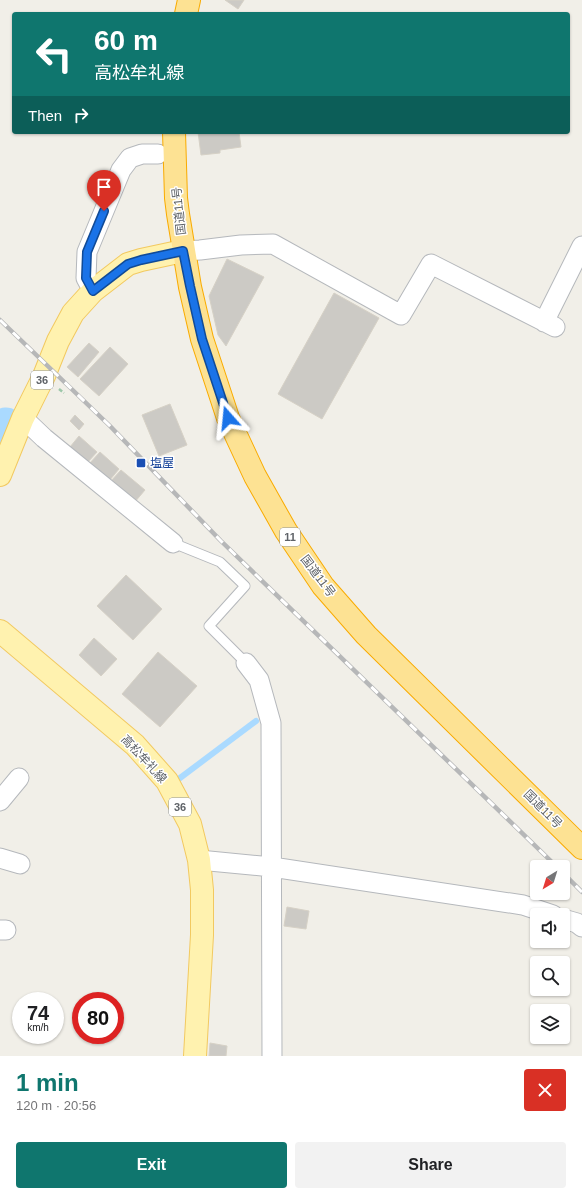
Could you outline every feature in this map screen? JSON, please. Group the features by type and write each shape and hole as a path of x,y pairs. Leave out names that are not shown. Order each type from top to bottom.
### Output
{"highway":[{"path":"186,12 189,0"},
{"name":"国道11号","path":"174,134 176,198 183,251 202,339 228,418 255,476 286,531 323,586 366,635 582,848"}],"main road":[{"name":"36","path":"0,475 23,418 44,376 58,341 74,313 93,291 128,264 183,251"},
{"name":"高松牟礼線","path":"0,631 135,746 166,782 190,824 199,860 202,890 202,935 195,1056"}],"street":[{"path":"93,291 86,278 87,252 121,170 130,158 142,154 158,154"},
{"path":"183,251 241,245 274,244 401,315 431,264 550,324 582,246"},
{"path":"23,418 44,438 173,543"},
{"path":"246,663 259,680 271,723 272,1056"},
{"path":"0,801 19,778"},
{"path":"0,858 20,864"},
{"path":"199,860 272,867 523,905 532,908"},
{"path":"570,921 582,927"}],"lane":[{"path":"173,543 220,562 245,586 209,626 246,663"}],"building":[{"path":"225,0 244,0 238,9"},
{"path":"198,134 239,134 241,147 220,150 220,153 201,155"},
{"path":"227,259 264,277 226,346 218,335 209,296"},
{"path":"334,293 379,318 322,419 278,394"},
{"path":"89,343 99,352 78,377 67,367"},
{"path":"110,347 128,364 99,396 80,379"},
{"path":"170,404 187,445 159,456 142,415"},
{"path":"75,415 84,424 79,430 70,421"},
{"path":"79,436 97,452 87,463 70,447"},
{"path":"100,452 119,469 109,481 89,464"},
{"path":"121,470 145,490 134,503 110,482"},
{"path":"126,575 162,609 133,640 97,606"},
{"path":"94,638 117,659 101,676 79,655"},
{"path":"158,652 197,686 160,727 122,694"},
{"path":"287,907 309,911 306,929 284,926"},
{"path":"210,1043 227,1046 226,1056 209,1056"}],"waterway":[{"path":"0,432 6,425"},
{"path":"176,781 256,721"}],"railway":[{"path":"0,320 110,426 221,541 550,860"},
{"path":"570,880 582,892"}],"place":[{"name":"塩屋","path":"141,463"}],"route":[{"path":"104,211 87,252 86,278 93,291 128,264 183,251 202,339 228,418"}]}
